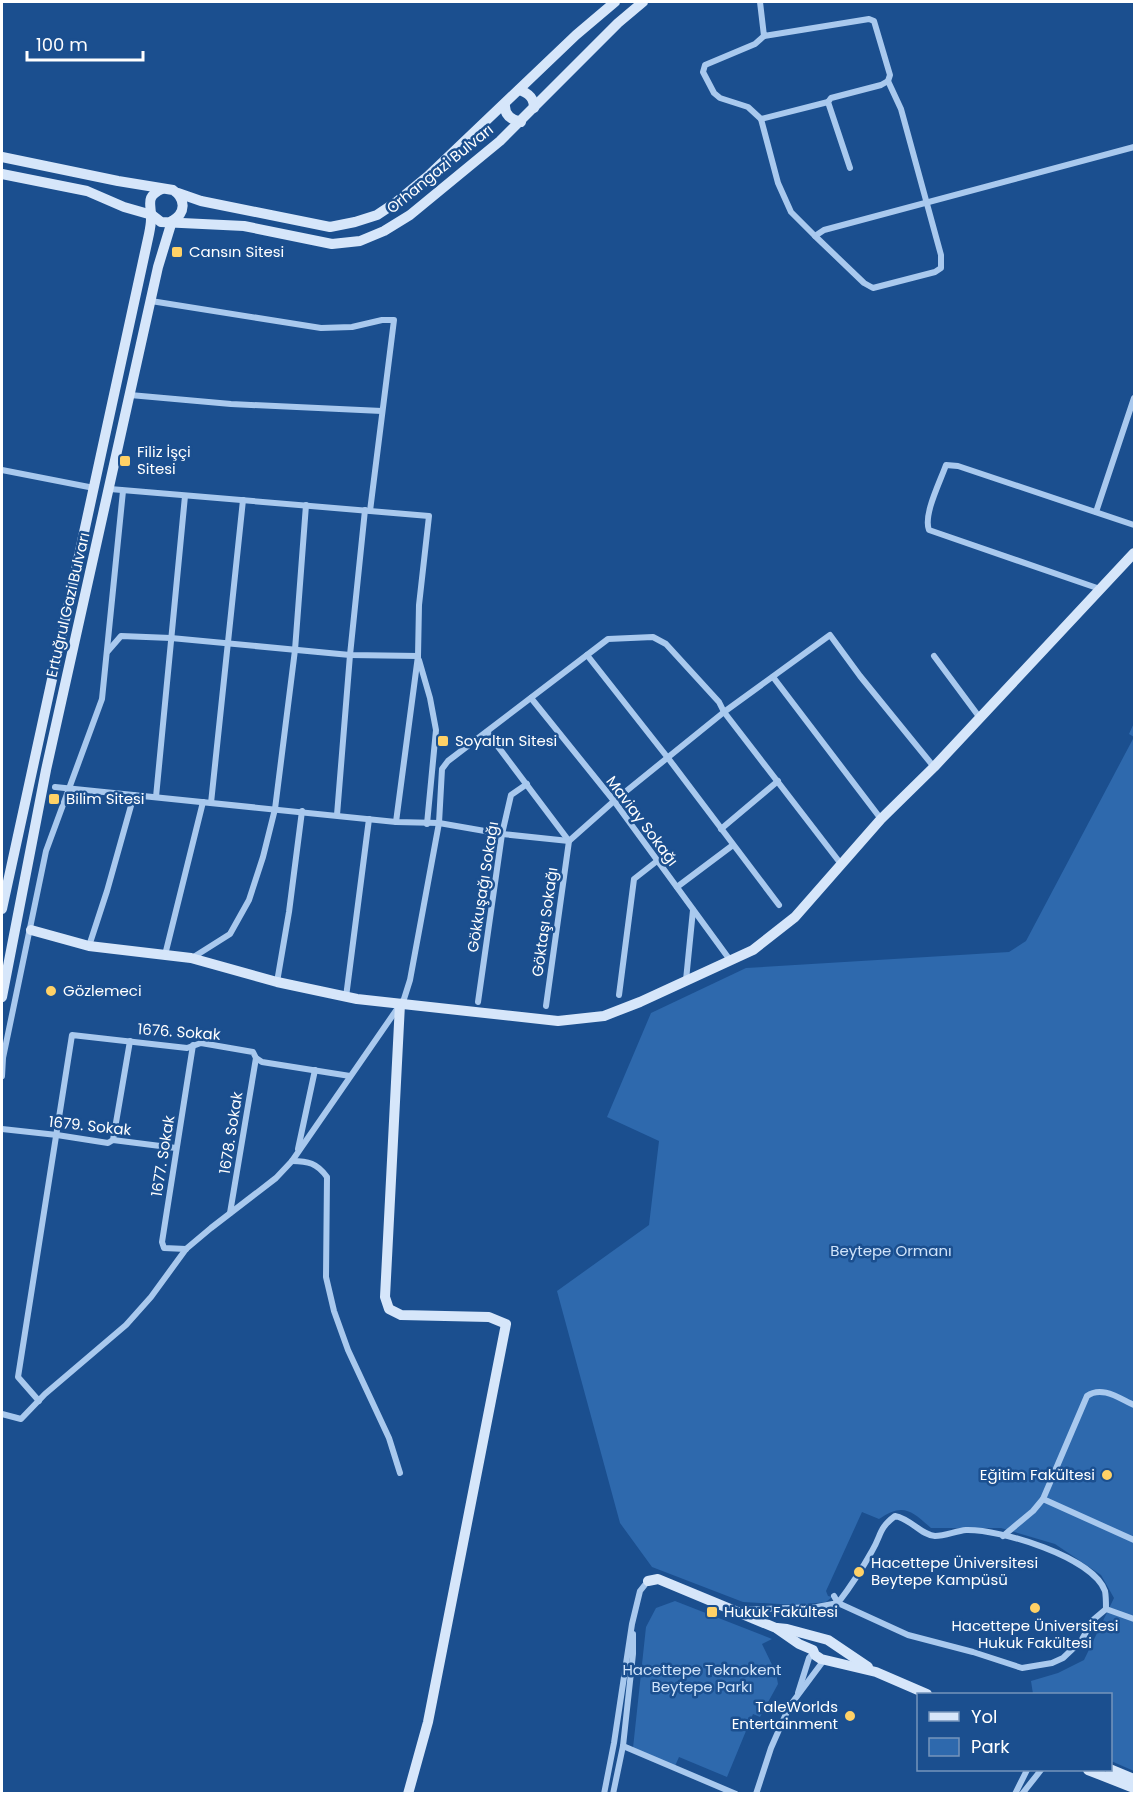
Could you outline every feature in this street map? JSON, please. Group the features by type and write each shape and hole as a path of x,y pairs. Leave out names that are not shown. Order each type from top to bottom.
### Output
{"main road":[{"name":"Orhangazi Bulvarı","path":"2,157 173,190 212,203 330,226 355,222 377,215 428,176 576,35 615,2"},
{"name":"Orhangazi Bulvarı","path":"2,174 87,191 124,207 152,215 161,222 244,226 332,244 360,241 410,216 521,122 618,23 643,2"},
{"path":"519,90 528,93 532,98 534,108"},
{"path":"505,104 504,109 510,117 521,122"},
{"path":"152,215 149,210 150,200 157,191 162,189"},
{"path":"172,222 177,219 183,209 178,193"},
{"name":"Ertuğrul Gazi Bulvarı","path":"2,909 150,233 152,215"},
{"name":"Ertuğrul Gazi Bulvarı","path":"2,997 46,770 151,301 172,222"},
{"path":"30,930 89,946 191,958 277,982 346,997 568,1021 604,1016 753,950 795,917 881,819 934,767 1102,590 1134,553"},
{"path":"400,1004 385,1298 389,1308 401,1315 489,1317 506,1324 428,1722 408,1794"},
{"path":"648,1581 658,1579 776,1628 814,1651 818,1658 876,1672"},
{"path":"776,1628 828,1640 876,1672 923,1693"},
{"path":"814,1651 815,1644 821,1640"},
{"path":"824,1660 832,1655 833,1645"},
{"path":"1112,1770 1134,1779"},
{"path":"1091,1771 1134,1788"}],"street":[{"path":"760,2 764,36"},
{"path":"761,119 828,102 831,98 881,85 888,81 890,75 874,21 869,19 764,36 755,44 705,65 704,72 714,93 720,98 748,107 761,119 778,183 790,212 864,283 873,288 935,273 941,268 940,255 901,109 888,81"},
{"path":"828,102 850,168"},
{"path":"815,236 824,230 1134,147"},
{"path":"151,301 321,328 352,327 382,320 394,320 367,511 350,655 337,815"},
{"path":"130,395 231,404 382,411"},
{"path":"1096,512 1133,409 1134,398"},
{"path":"1102,590 928,530 926,523 946,465 950,464 1134,525"},
{"path":"2,470 94,488"},
{"path":"110,489 429,516 419,605 418,656 396,822"},
{"path":"2,1076 3,1058 46,851 102,699 123,491"},
{"path":"156,797 185,496"},
{"path":"211,802 243,500"},
{"path":"191,958 230,934 249,900 263,857 275,809 295,650 306,505"},
{"path":"55,787 396,822 439,823 502,834 568,841 724,712 830,635 860,676 934,767"},
{"path":"108,651 121,636 171,638 350,655 418,656"},
{"path":"2,1414 21,1419 76,1366 126,1325 152,1297 186,1249 276,1178 292,1161 400,1004 410,980 439,823 442,769 448,761 608,639 653,637 666,644 719,702 724,712 841,864"},
{"path":"587,655 779,905"},
{"path":"418,656 436,730 428,824"},
{"path":"934,656 980,718"},
{"path":"773,677 881,819"},
{"name":"Maviay Sokağı","path":"531,698 614,801 730,960"},
{"path":"487,732 568,841"},
{"path":"46,770 55,787"},
{"path":"721,828 778,781"},
{"name":"Gökkuşağı Sokağı","path":"478,1002 502,834 511,795 527,784"},
{"path":"39,803 55,787"},
{"path":"89,946 108,891 134,795"},
{"path":"164,956 203,802"},
{"path":"277,982 302,811"},
{"path":"346,997 369,819"},
{"name":"Göktaşı Sokağı","path":"546,1006 568,841"},
{"path":"676,887 733,845"},
{"path":"619,995 634,879 657,861"},
{"path":"686,981 693,909"},
{"name":"1676. Sokak","path":"57,1135 72,1035 187,1048 201,1043 253,1052 262,1062 350,1076"},
{"path":"113,1140 130,1041"},
{"name":"1677. Sokak","path":"186,1249 164,1248 162,1242 194,1045"},
{"name":"1678. Sokak","path":"230,1213 256,1058"},
{"path":"297,1154 315,1070"},
{"name":"1679. Sokak","path":"2,1129 108,1143 113,1140 176,1148"},
{"path":"39,1401 18,1377 57,1135"},
{"path":"292,1161 309,1161 321,1168 327,1177 326,1277 328,1288 348,1350 389,1438 400,1473"},
{"path":"1003,1536 1033,1512 1044,1498 1087,1396 1094,1391 1101,1390 1134,1405"},
{"path":"1044,1498 1134,1540"},
{"path":"838,1603 874,1548 883,1525 894,1516 905,1518 926,1534 935,1536 966,1530 1003,1536 1046,1547 1092,1573 1105,1591 1106,1609"},
{"path":"604,1794 632,1624 640,1591 648,1581"},
{"path":"834,1596 838,1603"},
{"path":"736,1610 817,1607 838,1603 908,1635 1022,1668 1052,1663 1063,1658 1081,1641 1094,1620 1106,1609"},
{"path":"1106,1609 1134,1619"},
{"path":"613,1794 623,1746 633,1654 632,1624"},
{"path":"798,1693 809,1658 814,1651"},
{"path":"756,1794 771,1748 789,1707 824,1660"},
{"path":"623,1746 736,1794"},
{"path":"1015,1794 1026,1771"},
{"path":"1022,1794 1040,1771"}],"green space":[{"path":"1134,723 1134,737 1129,734"},
{"name":"Beytepe Ormanı","path":"1134,737 1134,1771 1112,1761 1112,1693 1033,1693 1031,1681 1058,1673 1084,1660 1114,1598 1101,1575 1055,1544 1001,1528 931,1528 913,1513 901,1510 879,1519 862,1512 826,1591 828,1596 832,1597 826,1602 797,1605 743,1602 652,1567 620,1523 557,1291 649,1225 659,1141 607,1117 651,1013 746,968 1009,952 1026,941"},
{"name":"Hacettepe Teknokent Beytepe Parkı","path":"675,1601 772,1639 762,1644 776,1673 778,1684 760,1717 753,1714 727,1777 679,1757 675,1766 633,1748 646,1627 656,1608"}],"place":[{"name":"Cansın Sitesi","path":"177,252"},
{"name":"Filiz İşçi Sitesi","path":"125,461"},
{"name":"Soyaltın Sitesi","path":"443,741"},
{"name":"Bilim Sitesi","path":"54,799"},
{"name":"Gözlemeci","path":"51,991"},
{"name":"Eğitim Fakültesi","path":"1107,1475"},
{"name":"Hacettepe Üniversitesi Beytepe Kampüsü","path":"859,1572"},
{"name":"Hacettepe Üniversitesi Hukuk Fakültesi","path":"1035,1608"},
{"name":"Hukuk Fakültesi","path":"712,1612"},
{"name":"TaleWorlds Entertainment","path":"850,1716"}]}
